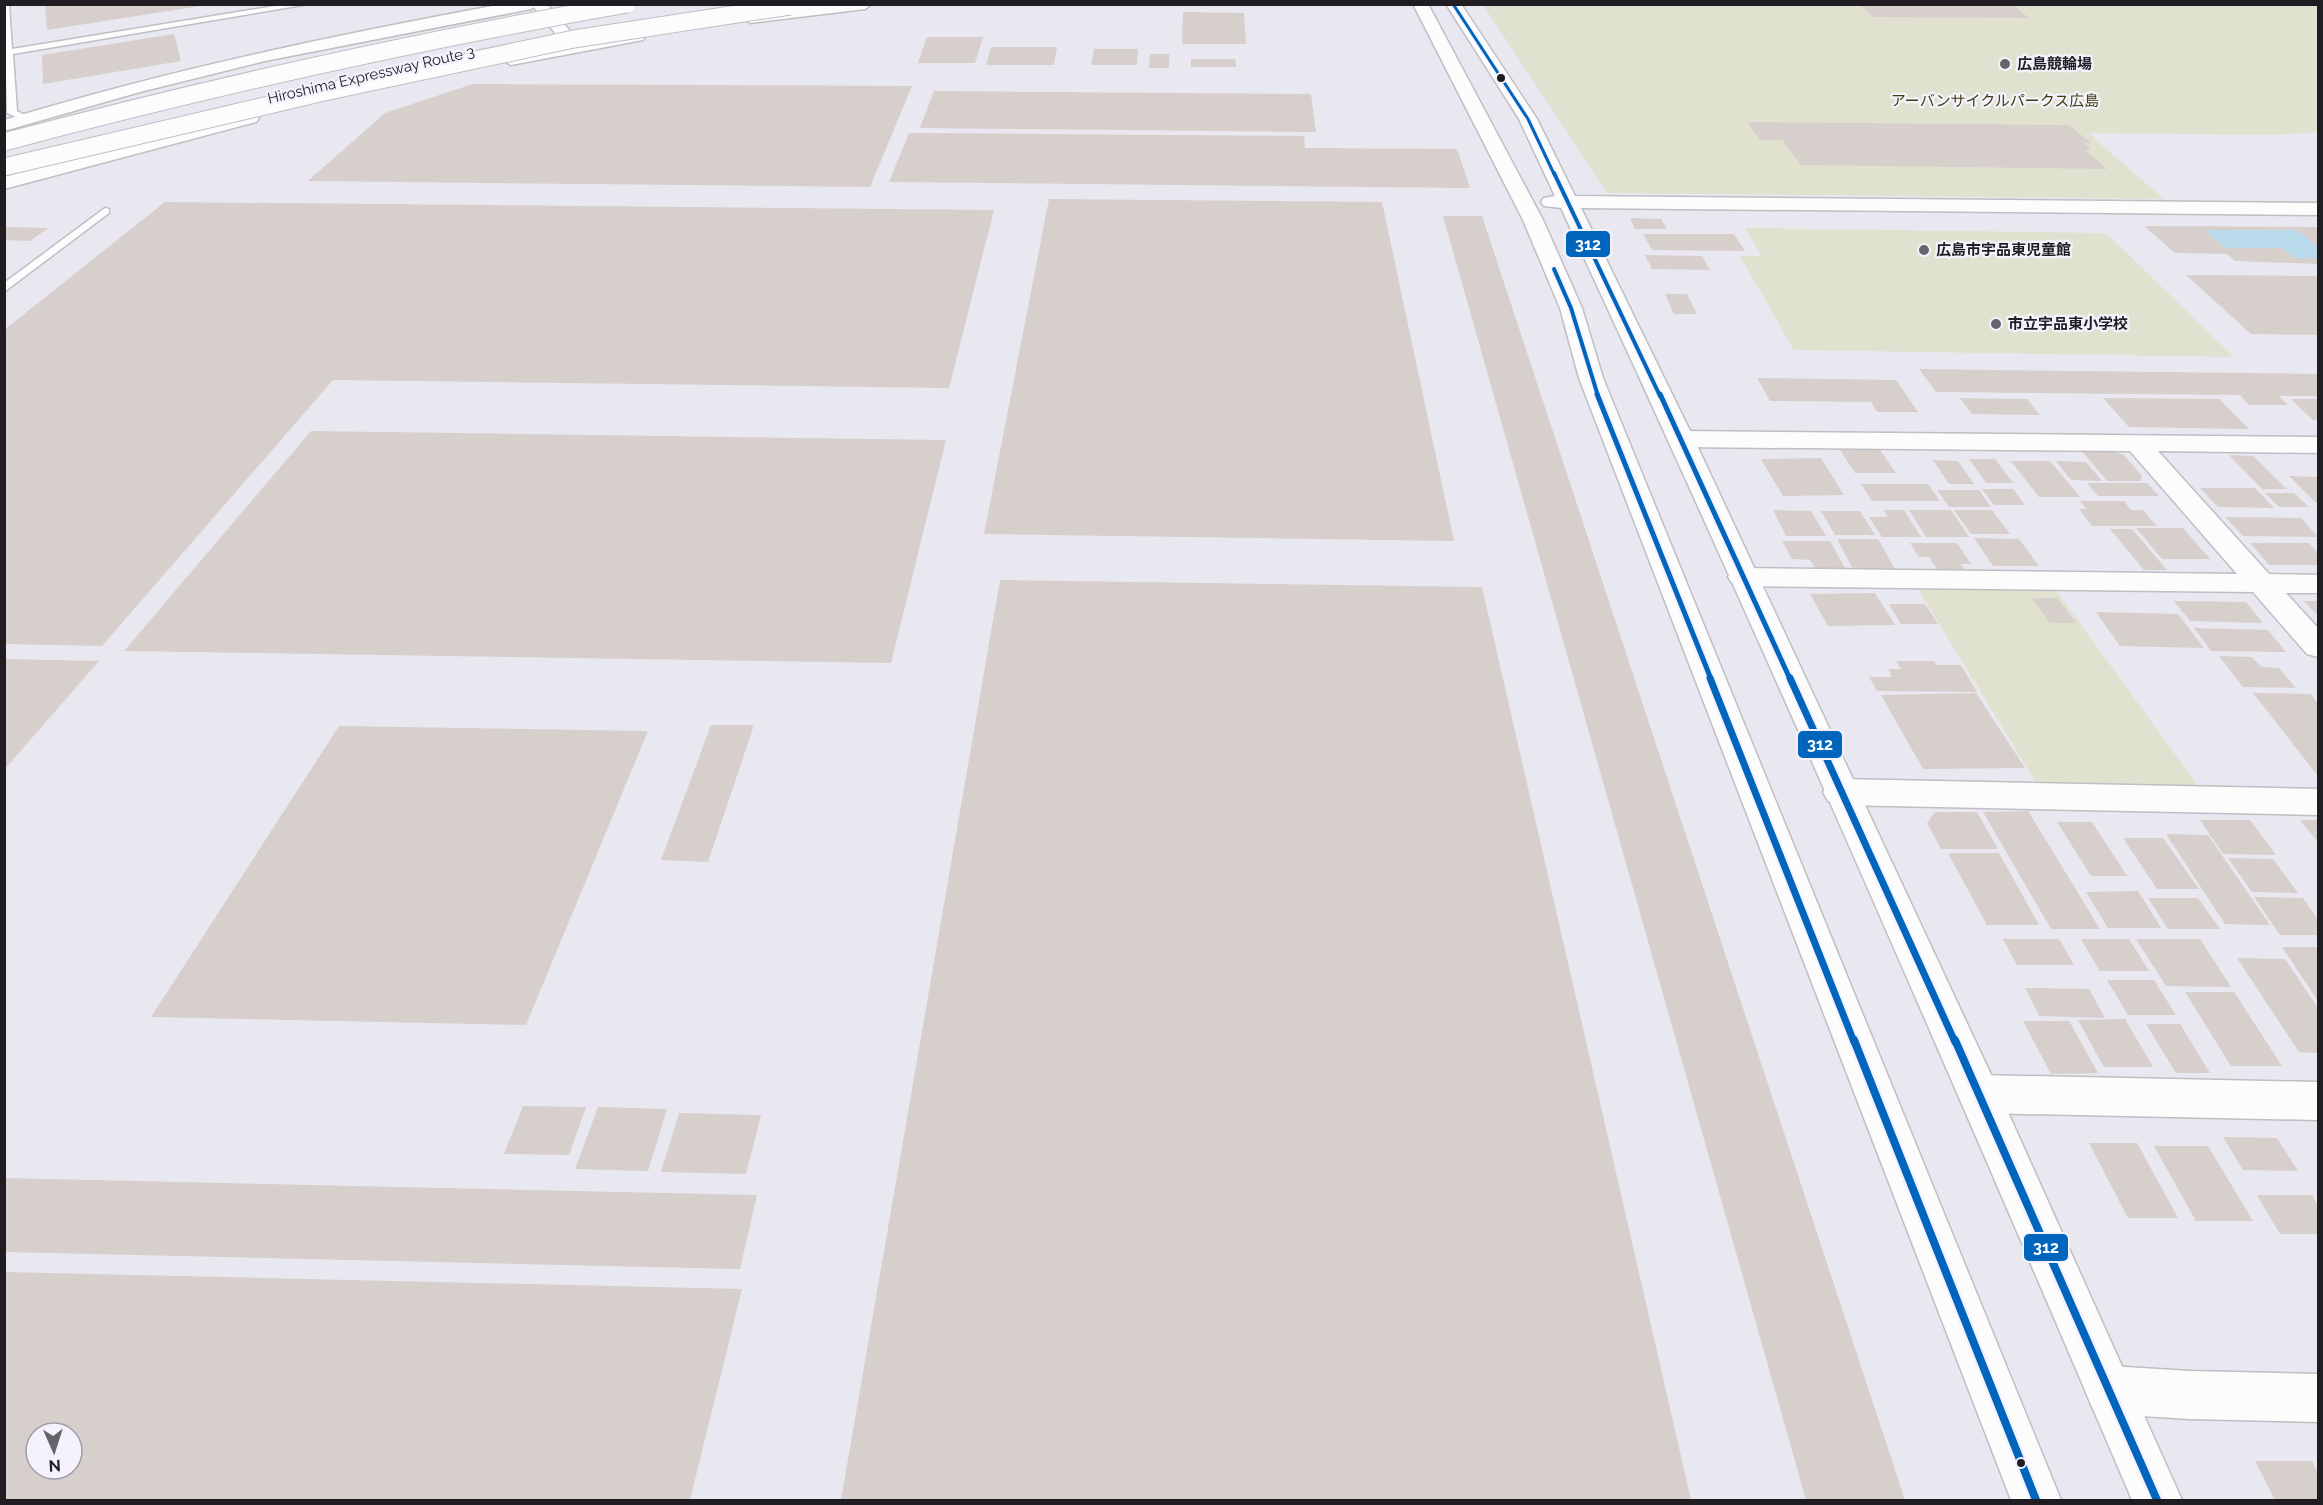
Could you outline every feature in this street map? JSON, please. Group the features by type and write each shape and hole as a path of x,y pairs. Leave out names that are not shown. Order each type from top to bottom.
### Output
{"main road":[{"path":"4,126 169,79 531,4"},
{"path":"538,4 576,48"},
{"path":"4,142 303,68 430,40 627,4"},
{"name":"Hiroshima Expressway Route 3","path":"4,162 396,68 530,40 741,4"},
{"path":"4,183 213,127 364,90 692,27 865,4"},
{"path":"1420,4 1533,220 1571,308 1591,378 2036,1500"},
{"path":"1453,4 1528,119 1681,439 1979,1094 2157,1500"},
{"path":"4,167 324,92 574,39 797,5"},
{"name":"Hiroshima Expressway Route 3","path":"4,150 411,53 644,11"},
{"path":"1522,201 2318,209"},
{"path":"1681,439 2319,445"},
{"path":"2137,443 2319,647"},
{"path":"1742,577 2319,584"},
{"path":"1840,792 2319,802"},
{"path":"1979,1094 2319,1101"},
{"path":"2109,1390 2190,1395 2319,1398"}],"lane":[{"path":"5,4 7,94 12,113 27,119"},
{"path":"6,53 305,4"},
{"path":"4,289 105,211"}],"green space":[{"name":"アーバンサイクルパークス広島","path":"1483,5 2318,5 2318,132 2273,135 2088,133 2164,199 1607,193"},
{"path":"1745,228 2106,233 2234,357 1794,350 1740,256 1762,256"},
{"path":"1918,589 2055,589 2198,786 2037,784"}],"water":[{"path":"2204,230 2297,230 2318,247 2318,258 2294,258 2282,248 2226,248"}],"building":[{"path":"45,4 200,4 200,6 47,30"},
{"path":"1860,5 2013,5 2029,18 1873,17"},
{"path":"1183,12 1244,13 1246,44 1182,44"},
{"path":"174,34 181,61 43,84 42,55"},
{"path":"927,37 983,37 975,63 918,63"},
{"path":"991,47 1057,47 1054,65 986,65"},
{"path":"1094,49 1138,49 1137,65 1091,65"},
{"path":"1150,54 1169,54 1169,68 1149,68"},
{"path":"1191,59 1235,59 1236,67 1191,67"},
{"path":"473,84 912,86 870,187 308,181 385,113"},
{"path":"934,91 1311,94 1316,132 920,128"},
{"path":"1747,122 2069,125 2091,143 2084,143 2091,150 2085,150 2107,169 1801,165 1782,140 1760,140"},
{"path":"909,133 1304,136 1305,148 1457,149 1470,188 889,182"},
{"path":"1049,199 1382,202 1454,541 984,534"},
{"path":"165,202 994,210 949,388 333,380 102,646 4,644 4,330"},
{"path":"1443,216 1482,216 1905,1500 1806,1500"},
{"path":"1630,218 1661,219 1667,229 1635,229"},
{"path":"2144,226 2316,227 2318,247 2297,230 2204,230 2226,248 2282,248 2294,258 2318,258 2318,264 2235,261 2227,254 2175,253"},
{"path":"4,227 48,228 30,241 4,240"},
{"path":"1643,234 1734,234 1745,251 1652,250"},
{"path":"1645,255 1702,256 1710,270 1652,269"},
{"path":"2186,275 2318,276 2318,335 2251,334"},
{"path":"1665,294 1687,294 1697,314 1674,314"},
{"path":"1919,369 2318,374 2318,396 2279,396 2288,405 2249,405 2240,395 1936,392"},
{"path":"1757,378 1896,380 1918,412 1877,412 1871,402 1770,401"},
{"path":"1960,398 2027,399 2040,415 1972,414"},
{"path":"2103,398 2219,399 2249,429 2129,427"},
{"path":"2291,399 2318,399 2318,420 2313,420"},
{"path":"311,431 946,440 891,663 124,651"},
{"path":"1840,450 1880,450 1896,473 1855,473"},
{"path":"2081,450 2110,450 2124,455 2142,476 2140,481 2107,481"},
{"path":"2229,455 2253,456 2287,489 2262,489"},
{"path":"1821,458 1844,495 1783,496 1761,459"},
{"path":"1969,459 1995,459 2013,483 1986,483"},
{"path":"1933,460 1958,461 1974,484 1949,484"},
{"path":"2011,461 2050,461 2080,497 2039,497"},
{"path":"2056,461 2086,462 2102,481 2071,480"},
{"path":"2289,476 2318,477 2318,503 2316,503"},
{"path":"2087,483 2147,483 2159,496 2098,496"},
{"path":"1861,484 1928,484 1940,501 1872,501"},
{"path":"2200,488 2255,488 2274,508 2218,507"},
{"path":"1982,489 2013,489 2025,505 1994,505"},
{"path":"1937,490 1979,490 1991,507 1949,507"},
{"path":"2265,493 2294,493 2309,507 2279,507"},
{"path":"2080,501 2124,501 2131,510 2143,510 2157,526 2092,526 2079,509 2087,509"},
{"path":"1773,510 1811,511 1826,536 1786,536"},
{"path":"1883,510 1904,510 1921,537 1882,537 1869,517 1888,517"},
{"path":"1909,510 1951,510 1969,537 1926,537"},
{"path":"1954,510 1992,510 2010,534 1971,534"},
{"path":"1821,511 1860,511 1875,535 1835,535"},
{"path":"2225,517 2301,518 2318,537 2243,536"},
{"path":"2136,528 2183,528 2210,559 2162,559"},
{"path":"2110,529 2132,529 2167,570 2144,570"},
{"path":"1974,538 2019,539 2039,566 1993,566"},
{"path":"1837,539 1878,539 1895,569 1853,569"},
{"path":"1782,541 1830,541 1845,568 1815,568 1810,560 1792,559"},
{"path":"1910,543 1957,543 1971,564 1961,564 1964,569 1937,569 1929,557 1919,557"},
{"path":"2250,543 2309,543 2318,553 2318,565 2269,565"},
{"path":"1000,580 1482,587 1691,1500 841,1500"},
{"path":"1875,593 1895,625 1828,626 1810,594"},
{"path":"2032,598 2057,598 2076,623 2050,623"},
{"path":"2174,601 2246,602 2263,623 2190,621"},
{"path":"2304,601 2318,601 2318,616"},
{"path":"1889,604 1925,604 1938,624 1901,624"},
{"path":"2096,612 2178,614 2204,648 2120,646"},
{"path":"2194,628 2268,630 2286,652 2211,651"},
{"path":"2219,656 2252,657 2261,667 2279,668 2296,688 2243,687"},
{"path":"4,659 99,661 4,770"},
{"path":"1896,661 1934,661 1936,665 1961,665 1977,692 1877,691 1869,677 1892,677 1888,669 1901,669"},
{"path":"1976,693 2025,768 1923,769 1881,695"},
{"path":"2253,693 2311,694 2318,704 2318,776"},
{"path":"711,725 754,725 708,862 661,860"},
{"path":"339,726 648,731 526,1025 151,1017"},
{"path":"2028,811 2100,929 2051,929 1983,812"},
{"path":"1935,812 1977,812 1998,849 1941,849 1927,823"},
{"path":"2200,820 2250,820 2276,855 2223,854"},
{"path":"2300,820 2318,820 2318,842"},
{"path":"2057,822 2092,822 2127,876 2091,876"},
{"path":"2166,834 2208,835 2270,925 2225,924"},
{"path":"2123,838 2163,838 2199,889 2157,889"},
{"path":"1948,853 1999,853 2039,925 1987,925"},
{"path":"2228,858 2273,859 2298,893 2252,892"},
{"path":"2138,891 2161,928 2108,928 2086,892"},
{"path":"2254,897 2303,898 2318,920 2318,935 2280,935"},
{"path":"2148,898 2198,898 2220,929 2168,929"},
{"path":"2003,939 2059,939 2074,965 2017,965"},
{"path":"2081,939 2129,939 2149,971 2100,971"},
{"path":"2136,939 2200,939 2231,987 2166,986"},
{"path":"2282,947 2316,947 2318,951 2318,1001"},
{"path":"2237,958 2285,959 2318,1008 2318,1053 2299,1052"},
{"path":"2107,980 2154,980 2176,1015 2128,1015"},
{"path":"2025,988 2089,989 2105,1018 2039,1016"},
{"path":"2185,992 2234,992 2282,1066 2231,1066"},
{"path":"2125,1019 2153,1067 2104,1067 2078,1020"},
{"path":"2023,1021 2069,1021 2098,1073 2051,1074"},
{"path":"2146,1024 2180,1024 2210,1073 2176,1073"},
{"path":"523,1106 586,1107 569,1155 504,1154"},
{"path":"598,1107 667,1109 648,1171 575,1169"},
{"path":"679,1113 761,1115 746,1174 661,1172"},
{"path":"2223,1137 2277,1138 2298,1171 2243,1170"},
{"path":"2089,1143 2137,1143 2178,1218 2128,1218"},
{"path":"2154,1146 2208,1146 2253,1221 2196,1221"},
{"path":"4,1178 757,1195 740,1269 4,1252"},
{"path":"2257,1195 2312,1195 2318,1206 2318,1234 2280,1234"},
{"path":"4,1272 742,1289 690,1500 4,1500"},
{"path":"2255,1461 2312,1461 2318,1473 2318,1500 2275,1500"}],"transit line":[{"name":"312","path":"1453,4 1528,119 1681,439 1979,1094 2157,1500"},
{"name":"312","path":"1554,269 1571,308 1591,378 2036,1500"}],"place":[{"name":"広島競輪場","path":"2005,64"},
{"name":"広島市宇品東児童館","path":"1924,250"},
{"name":"市立宇品東小学校","path":"1996,324"}]}
